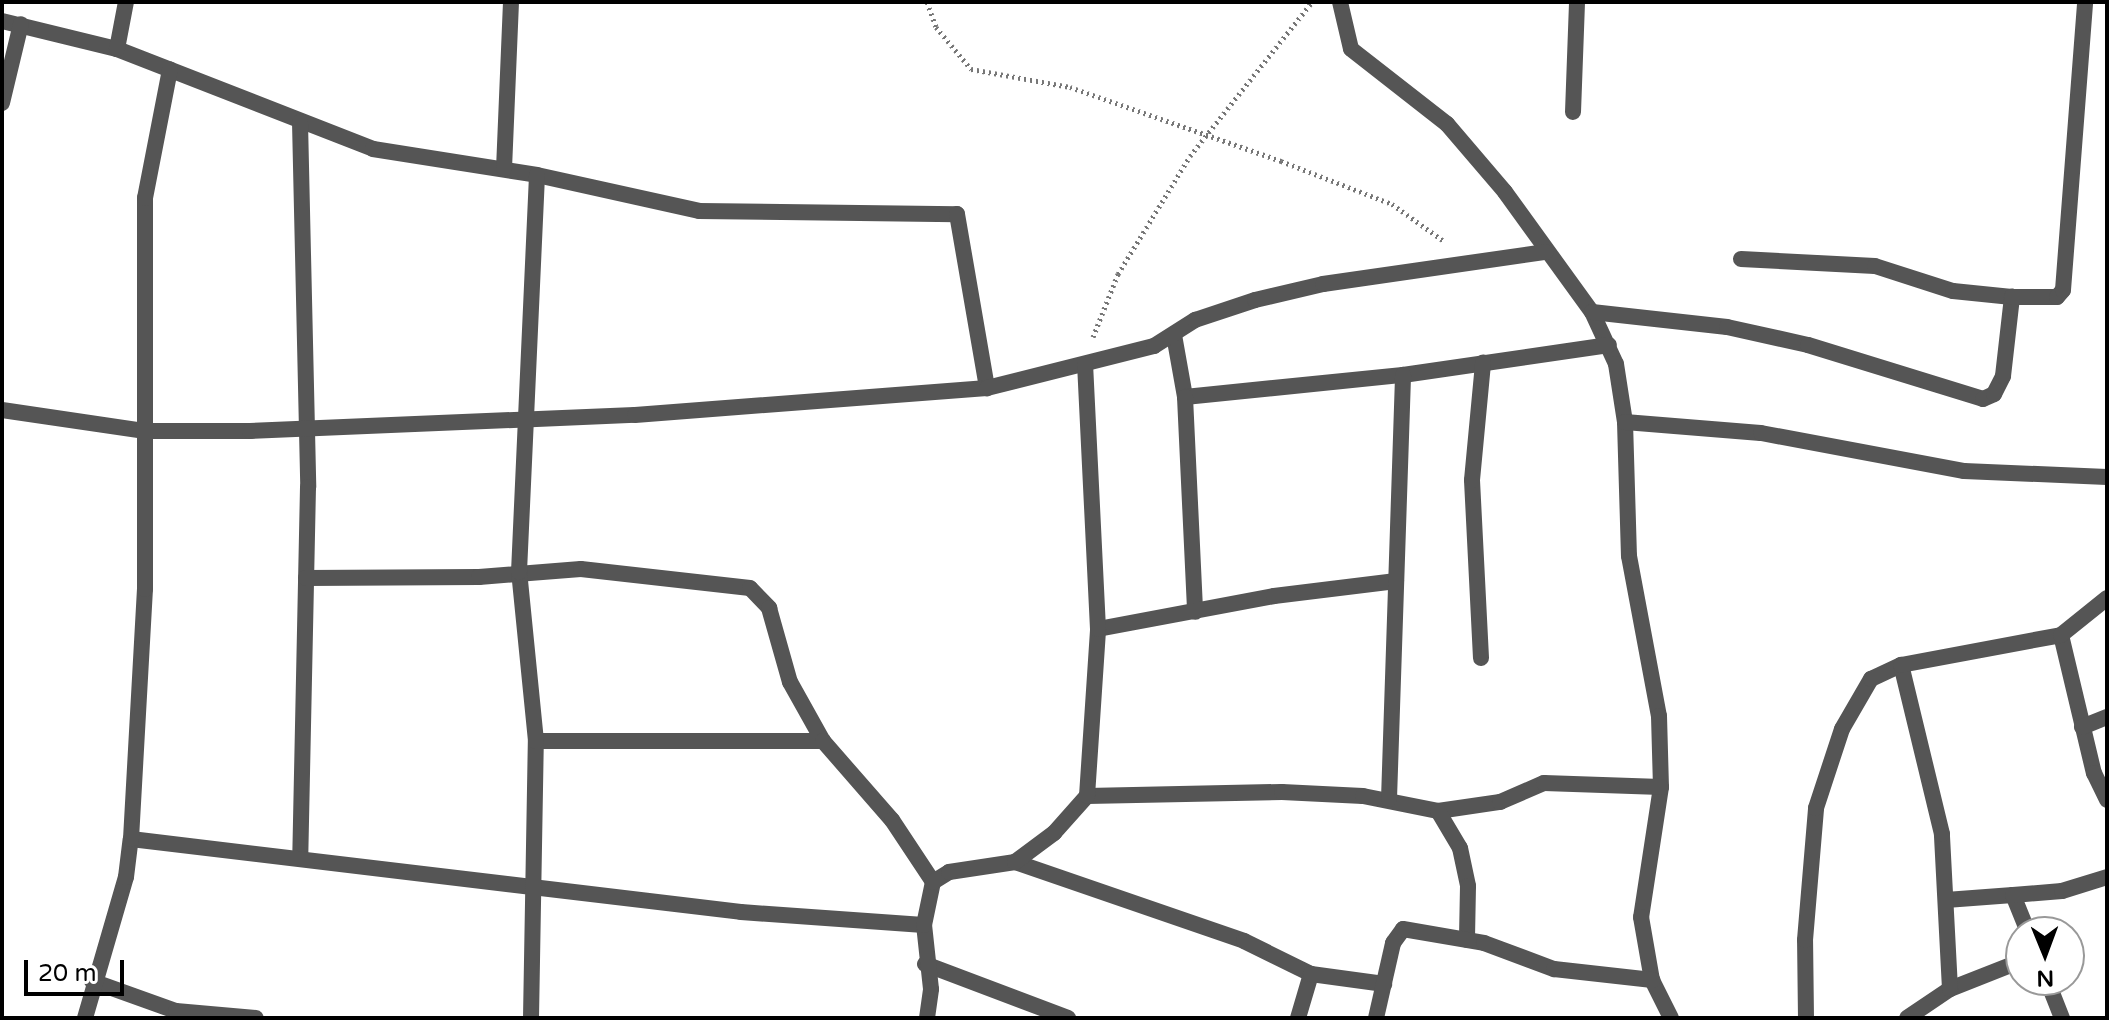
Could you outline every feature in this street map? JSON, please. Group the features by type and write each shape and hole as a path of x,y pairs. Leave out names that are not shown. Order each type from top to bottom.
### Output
{"street":[{"path":"117,49 126,2"},
{"path":"504,169 511,2"},
{"path":"1340,2 1351,49 1447,124 1505,192 1592,312 1609,345 1625,422 1629,556 1653,668 1661,787 1641,917 1652,980 1671,1018"},
{"path":"1573,112 1577,2"},
{"path":"1741,259 1875,266 1953,291 2012,297 2057,297 2063,288 2085,2"},
{"path":"2,21 117,49 373,149 537,175 699,211 957,214 987,388"},
{"path":"2,103 21,24"},
{"path":"85,1018 92,981 126,877 131,839 143,683 145,198 170,69"},
{"path":"300,122 308,429 300,856"},
{"path":"531,1018 536,741 519,572 523,422 537,175"},
{"path":"2,410 145,431 308,429 523,422 987,388 1085,365 1174,335 1195,320 1255,300 1323,284 1546,252"},
{"path":"1592,312 1727,327 1808,345 1983,399 1994,394 2003,376 2012,297"},
{"path":"1174,335 1185,397 1195,612"},
{"path":"1185,397 1403,375 1609,345"},
{"path":"1481,658 1472,480 1483,363"},
{"path":"1015,862 1054,833 1087,796 1098,629 1085,365"},
{"path":"1389,799 1403,375"},
{"path":"1625,422 1761,433 1964,471 2107,477"},
{"path":"306,578 581,569 750,588 769,608 790,682 823,741 892,820 933,882 924,925 925,964 931,989 927,1018"},
{"path":"1098,629 1396,581"},
{"path":"1806,1018 1805,940 1816,808 1842,729 1871,679 1901,665 2061,635 2107,598"},
{"path":"2061,635 2082,727 2107,800"},
{"path":"1901,665 1942,834 1950,989"},
{"path":"2082,727 2107,717"},
{"path":"536,741 823,741"},
{"path":"1087,796 1282,792 1389,799 1438,811 1500,802 1544,783 1661,787"},
{"path":"1438,811 1460,848 1468,886 1467,940"},
{"path":"131,839 300,856 741,912 924,925"},
{"path":"933,882 949,872 1015,862 1244,941 1311,974 1384,984"},
{"path":"1946,900 2062,891 2107,877"},
{"path":"2013,895 2022,916"},
{"path":"1376,1018 1393,943 1403,929 1467,940 1554,969 1652,980"},
{"path":"925,964 1068,1018"},
{"path":"1907,1018 1928,1009 1950,989 2005,967"},
{"path":"1298,1018 1311,974"},
{"path":"92,981 176,1011 256,1018"},
{"path":"2053,996 2062,1018"}],"path":[{"path":"927,2 936,27 971,69 1070,87 1207,134 1392,204 1472,262"},
{"path":"1085,365 1118,274 1207,134 1312,2"}]}
